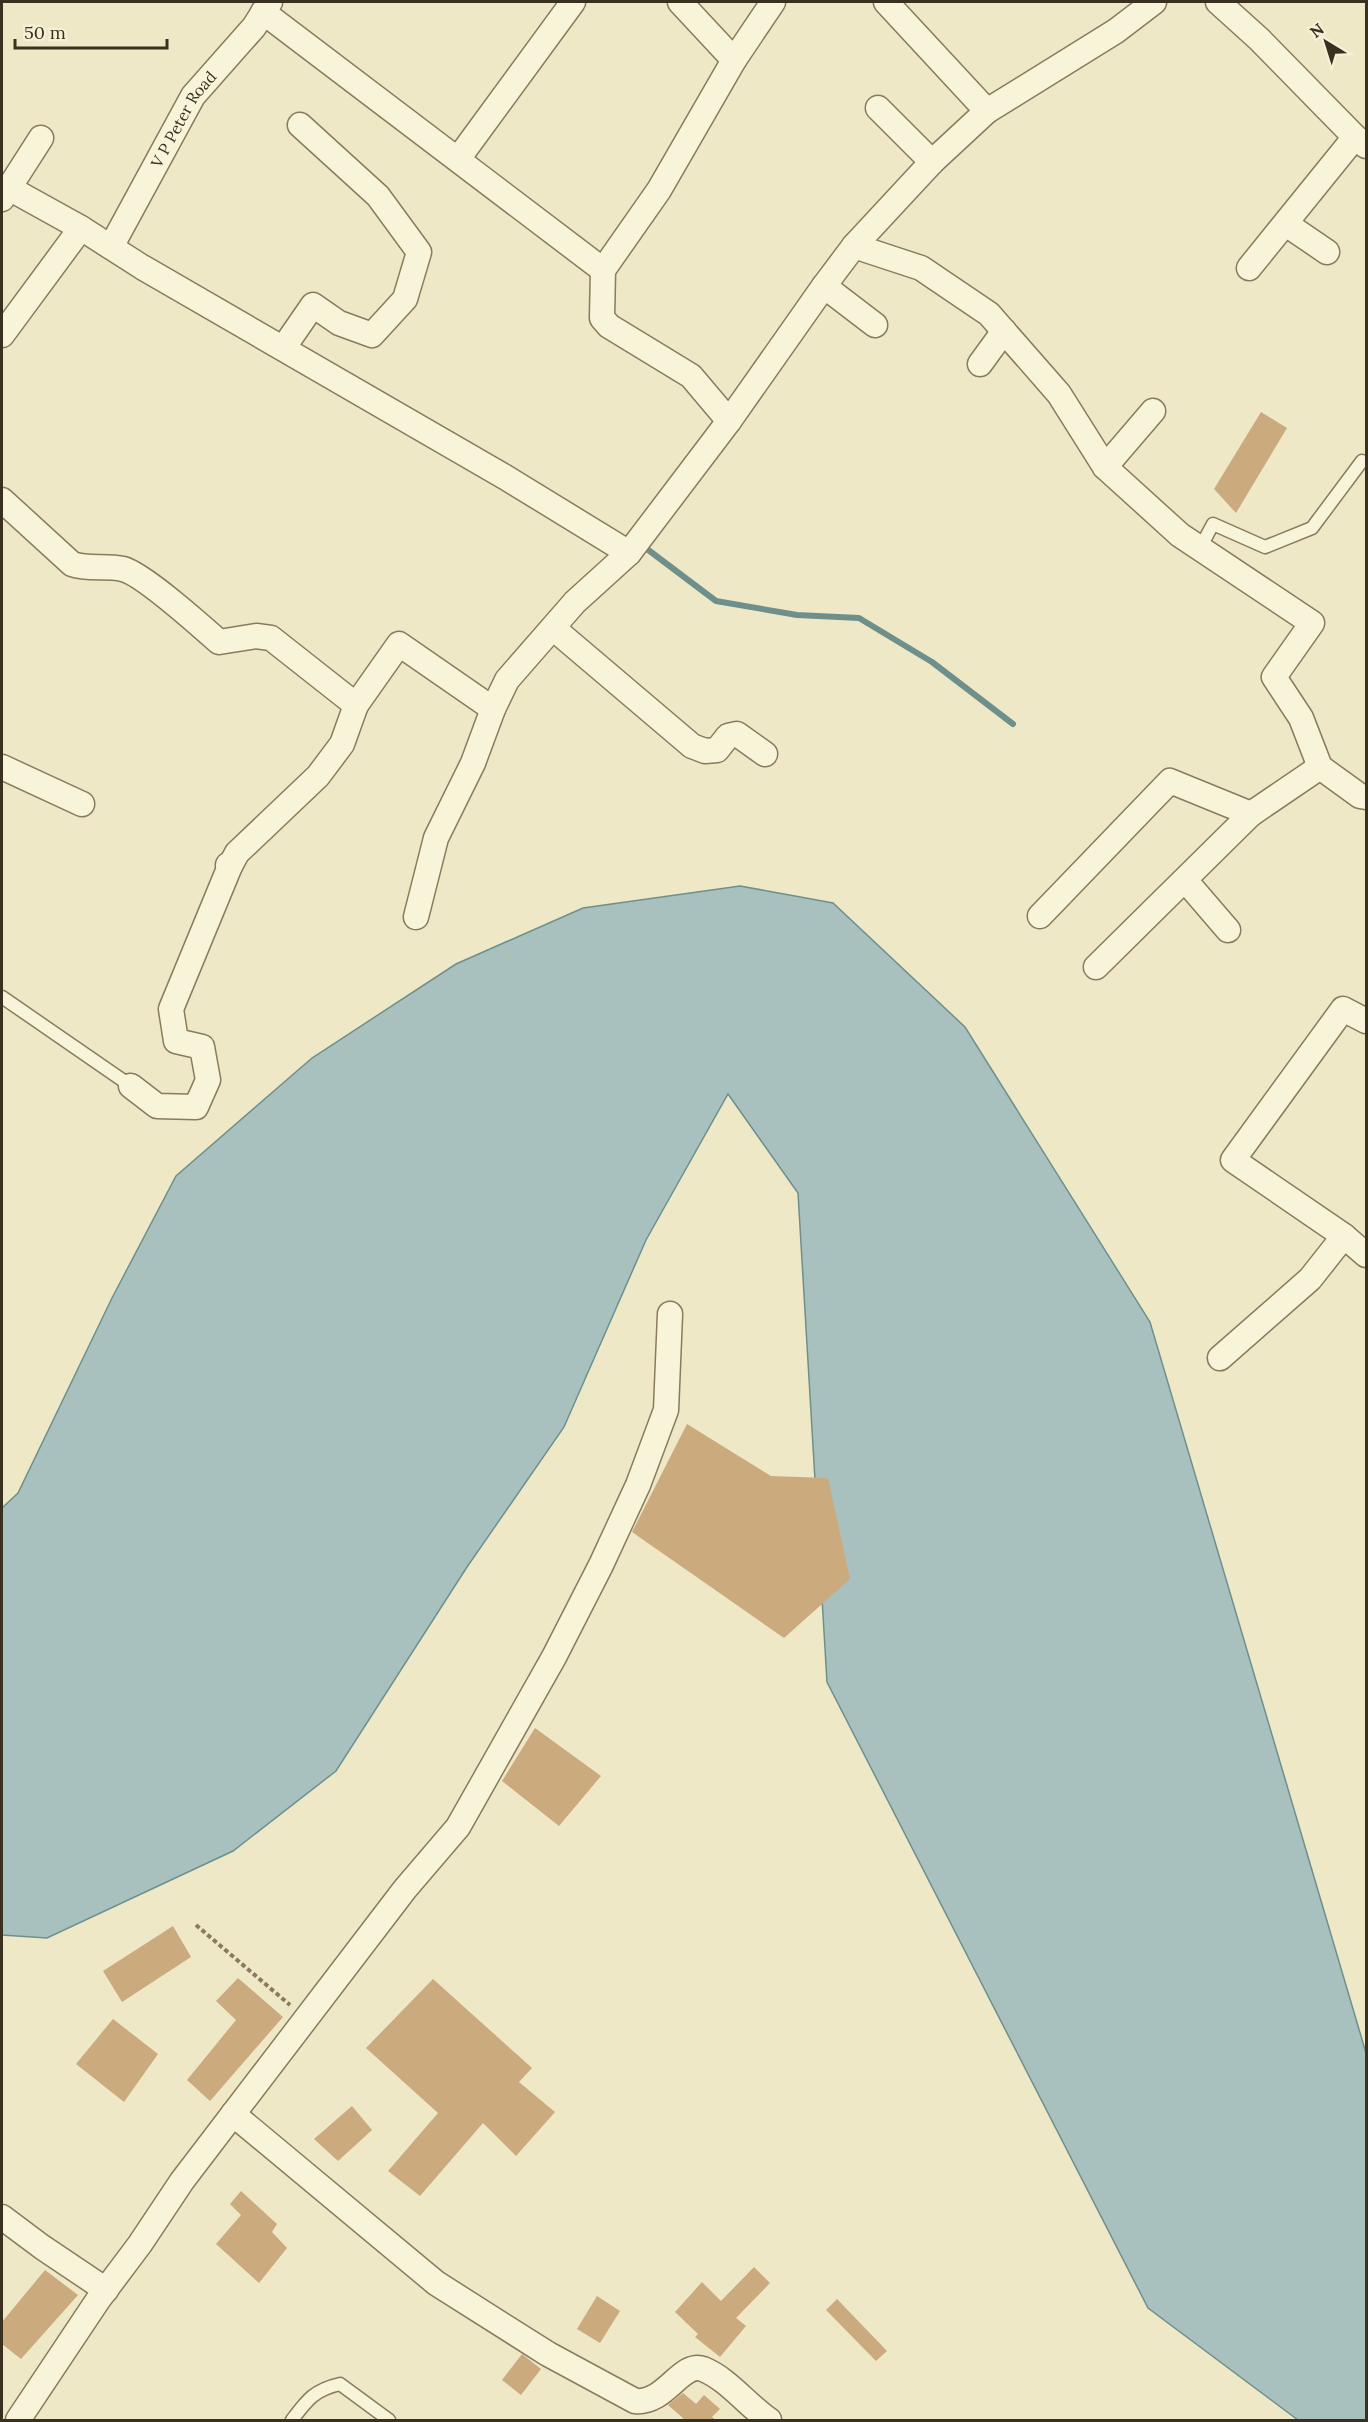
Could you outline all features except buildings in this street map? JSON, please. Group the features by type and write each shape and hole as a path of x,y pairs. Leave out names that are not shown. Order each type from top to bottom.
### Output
{"street":[{"path":"458,159 573,2"},
{"path":"680,2 734,60"},
{"path":"729,422 691,376 609,326 602,318 603,270 659,190 734,60 773,2"},
{"path":"886,2 987,111"},
{"path":"416,917 436,838 473,763 507,680 575,602 629,553 729,422 824,286 855,246 932,162 987,111 1116,31 1154,2"},
{"path":"1218,2 1259,39 1361,141 1249,268"},
{"path":"266,7 603,270"},
{"name":"V P Peter Road","path":"111,247 193,96 254,27 266,7"},
{"path":"878,108 932,162"},
{"path":"284,347 313,305 339,323 372,335 405,299 419,252 378,196 300,125"},
{"path":"3,193 41,138"},
{"path":"3,193 16,192 81,228 505,477 629,553"},
{"path":"1286,224 1327,252"},
{"path":"2,335 81,228"},
{"path":"855,246 921,268 989,314 1059,394 1105,467 1180,536 1312,623 1274,677 1301,718 1320,768 1360,796 1366,797"},
{"path":"824,286 875,325"},
{"path":"980,364 1004,331"},
{"path":"1105,467 1153,411"},
{"path":"2,500 72,564 79,567 110,566 134,573 219,642 256,636 271,638 356,705"},
{"path":"553,628 692,746 705,752 717,750 728,736 737,734 765,754"},
{"path":"131,1086 157,1106 196,1107 208,1080 202,1047 176,1041 171,1009 229,865 237,853 318,776 342,744 356,705 399,644 494,709"},
{"path":"2,767 82,804"},
{"path":"1096,967 1251,814 1320,768"},
{"path":"1040,916 1170,781 1251,814"},
{"path":"1185,880 1228,930"},
{"path":"1366,1021 1343,1010 1233,1160 1344,1236 1366,1255"},
{"path":"1220,1358 1310,1279 1344,1236"},
{"path":"18,2421 182,2181 405,1889 458,1827 580,1606 638,1485 666,1410 669,1314"},
{"path":"233,2114 436,2283 548,2354 635,2401 647,2402 658,2396 684,2373 694,2368 702,2369 724,2383 769,2421"},
{"path":"2,2217 106,2290"}],"lane":[{"path":"1200,549 1213,524 1265,547 1312,528 1362,460"},
{"path":"2,997 131,1086"},
{"path":"292,2421 308,2399 322,2388 340,2384 389,2421"}],"path":[{"path":"196,1925 307,2019"}],"water":[{"path":"740,886 833,903 965,1027 1150,1322 1366,2053 1366,2420 1298,2420 1148,2308 827,1682 798,1193 728,1094 646,1240 564,1427 467,1567 336,1771 233,1851 47,1938 2,1935 2,1508 18,1493 112,1298 176,1176 312,1058 456,964 583,908"}],"waterway":[{"path":"643,546 716,601 797,615 859,618 932,662 1013,724"}]}
